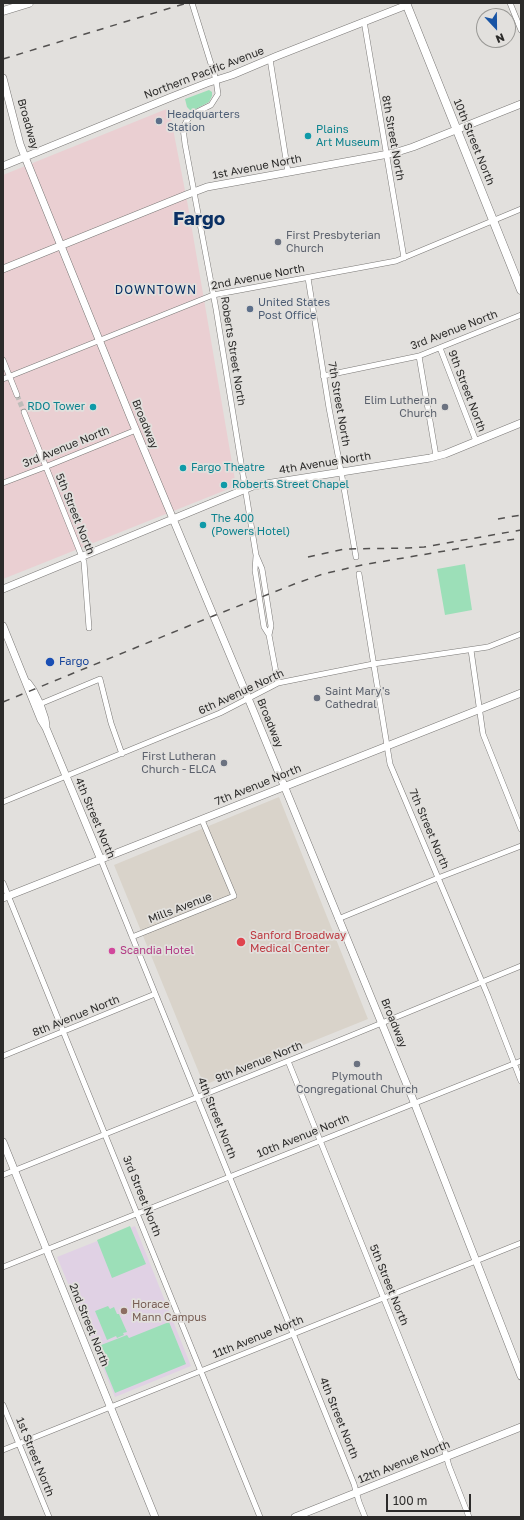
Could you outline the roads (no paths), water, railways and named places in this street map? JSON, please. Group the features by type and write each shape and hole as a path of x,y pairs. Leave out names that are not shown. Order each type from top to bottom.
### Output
{"main road":[{"path":"3,11 29,3"},
{"name":"10th Street North","path":"409,4 521,290"}],"street":[{"path":"192,3 216,80"},
{"path":"510,3 521,30"},
{"name":"Northern Pacific Avenue","path":"3,166 409,4"},
{"name":"8th Street North","path":"364,22 404,258"},
{"path":"270,59 288,172"},
{"name":"Broadway","path":"3,78 20,144 25,157 173,520 382,1023 521,1376"},
{"name":"Roberts Street North","path":"216,80 218,94 211,105 191,115 184,128 185,144 213,295 256,555 262,569 271,626 269,635 278,683"},
{"name":"1st Avenue North","path":"3,269 207,187 386,155 413,147 521,104"},
{"name":"2nd Avenue North","path":"3,379 213,295 383,264 404,258 521,209"},
{"name":"7th Street North","path":"308,278 323,376 356,557"},
{"name":"3rd Avenue North","path":"323,376 419,356 521,315"},
{"name":"9th Street North","path":"440,348 476,441"},
{"path":"419,356 436,456"},
{"path":"3,360 17,394"},
{"name":"5th Street North","path":"24,412 85,566 89,628"},
{"name":"4th Avenue North","path":"3,590 253,486 436,456 521,423"},
{"name":"3rd Avenue North","path":"3,483 136,430"},
{"name":"7th Street North","path":"359,574 386,747 390,764 482,981 521,1081"},
{"name":"4th Street North","path":"3,626 156,994 354,1484 365,1517"},
{"name":"6th Avenue North","path":"3,802 220,714 278,683 373,664 488,647 521,634"},
{"path":"471,650 483,734 521,829"},
{"path":"40,704 100,679 111,723 122,754"},
{"name":"4th Street North","path":"25,680 33,690 40,704 45,718 46,728"},
{"name":"7th Avenue North","path":"6,897 521,693"},
{"name":"Mills Avenue","path":"132,937 234,896 202,820"},
{"path":"338,920 438,878 521,846"},
{"name":"3rd Street North","path":"3,883 6,897 106,1134 260,1517"},
{"name":"9th Avenue North","path":"3,1175 521,966"},
{"name":"8th Avenue North","path":"3,1056 156,994"},
{"name":"5th Street North","path":"288,1061 444,1448 469,1517"},
{"name":"10th Avenue North","path":"3,1267 414,1102 521,1061"},
{"name":"2nd Street North","path":"3,1142 154,1517"},
{"name":"11th Avenue North","path":"3,1450 521,1243"},
{"name":"1st Street North","path":"3,1405 49,1517"},
{"name":"12th Avenue North","path":"295,1517 521,1427"}],"tunnel":[{"path":"17,395 24,412"}],"railway":[{"path":"3,59 187,3"},
{"path":"498,519 521,515"},
{"path":"308,557 345,549 424,547 521,530"},
{"path":"3,702 213,616 323,574 362,565 521,538"}],"place":[{"name":"Headquarters Station","path":"159,121"},
{"name":"Plains Art Museum","path":"308,136"},
{"name":"First Presbyterian Church","path":"278,242"},
{"name":"United States Post Office","path":"250,309"},
{"name":"RDO Tower","path":"93,407"},
{"name":"Elim Lutheran Church","path":"445,407"},
{"name":"Fargo Theatre","path":"183,468"},
{"name":"Roberts Street Chapel","path":"224,485"},
{"name":"The 400 (Powers Hotel)","path":"203,525"},
{"name":"Fargo","path":"50,662"},
{"name":"Saint Mary's Cathedral","path":"317,698"},
{"name":"First Lutheran Church - ELCA","path":"224,763"},
{"name":"Sanford Broadway Medical Center","path":"241,942"},
{"name":"Scandia Hotel","path":"112,951"},
{"name":"Plymouth Congregational Church","path":"357,1064"},
{"name":"Horace Mann Campus","path":"124,1311"}],"district":[{"name":"Fargo","path":"199,219"},
{"name":"DOWNTOWN","path":"156,290"}]}
